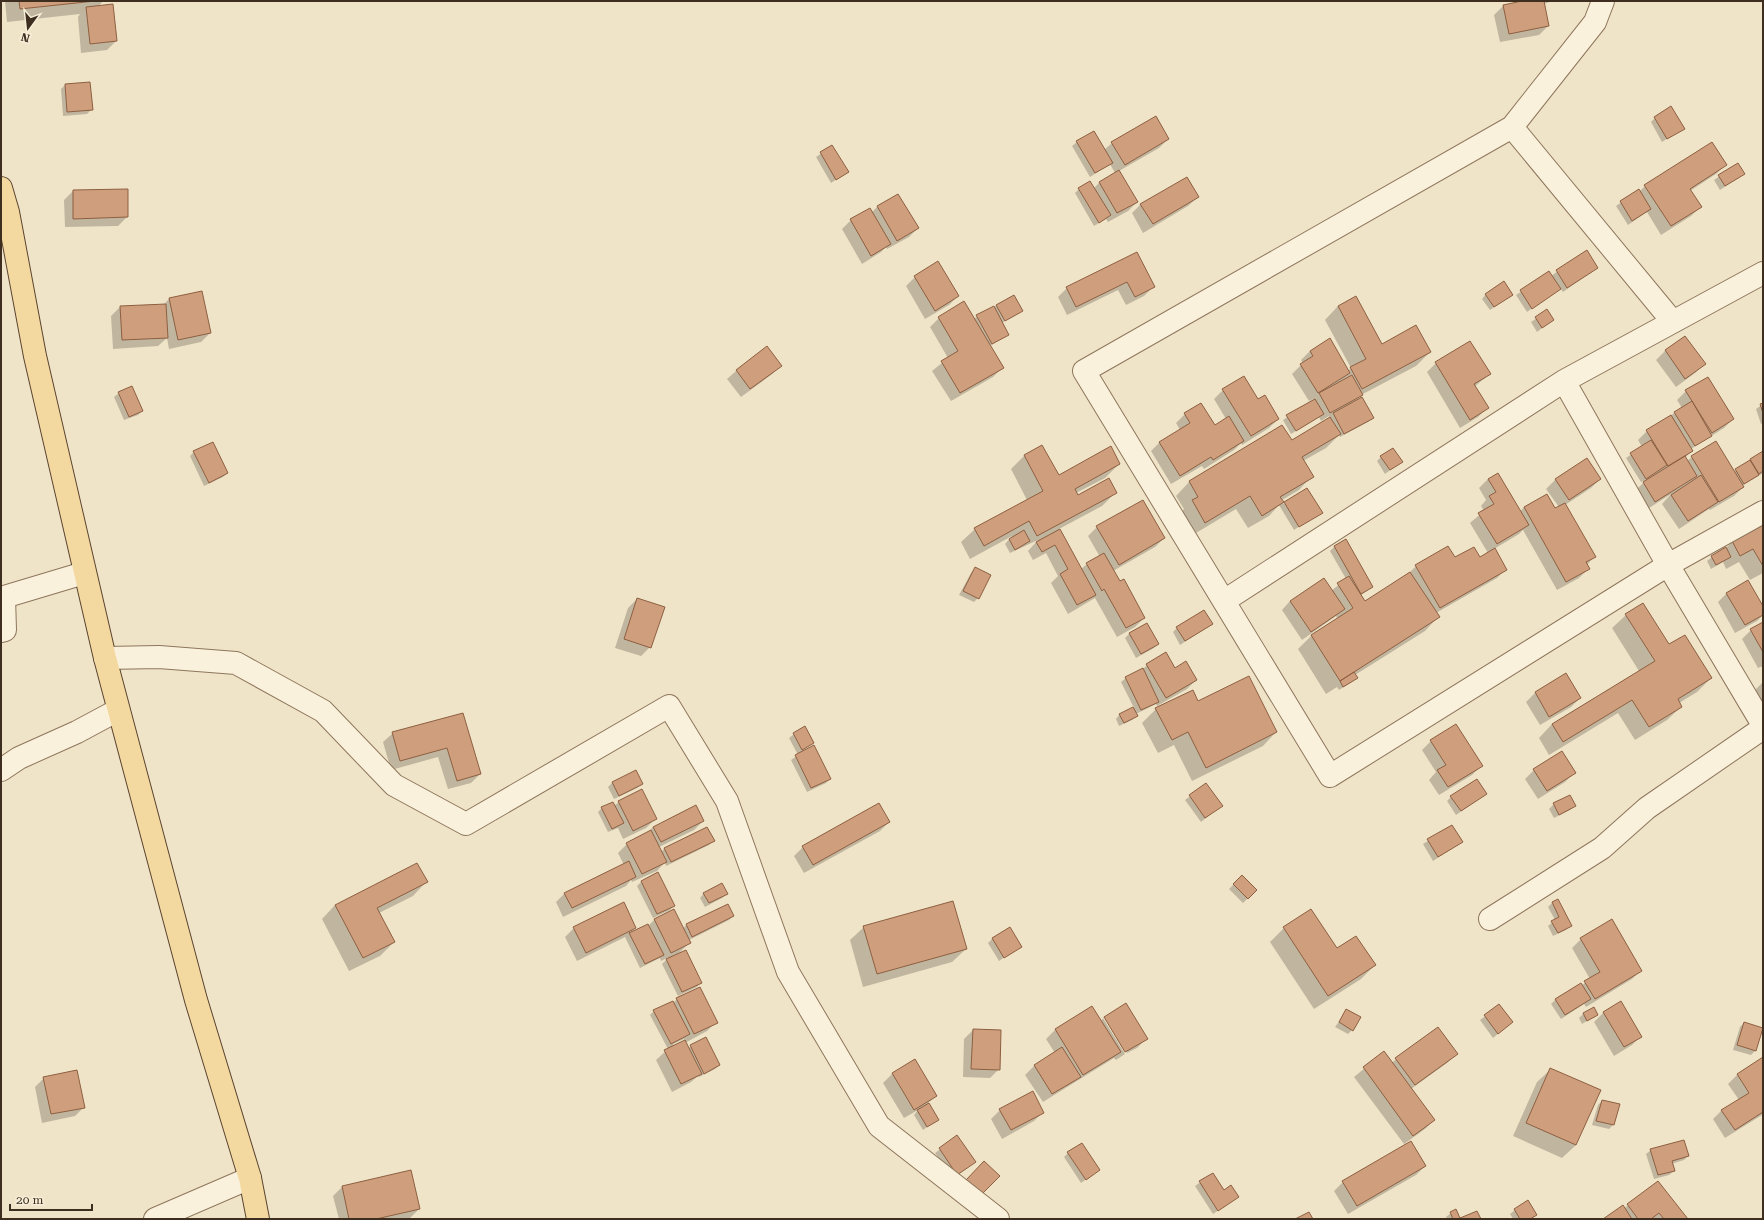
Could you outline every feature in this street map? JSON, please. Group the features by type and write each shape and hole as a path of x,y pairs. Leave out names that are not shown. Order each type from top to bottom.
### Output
{"main road":[{"path":"1,188 35,356 84,573 105,658 196,1000 250,1178 258,1219"}],"street":[{"path":"1603,1 1595,22 1512,127 1084,371 1330,776 1668,565 1763,512"},
{"path":"1512,127 1673,322"},
{"path":"1224,601 1564,381 1763,273"},
{"path":"1490,920 1602,848 1647,808 1763,726 1668,565 1564,381"},
{"path":"1,631 5,630 4,597 84,573"},
{"path":"105,658 159,657 236,663 323,711 394,785 466,824 669,706 727,801 788,972 879,1126 998,1219"},
{"path":"1,770 19,758 77,732 118,710"},
{"path":"156,1219 250,1178"}],"building":[{"path":"19,1 95,1 20,9"},
{"path":"1522,1 1544,1 1549,26 1509,34 1503,5"},
{"path":"113,4 117,41 90,44 86,7"},
{"path":"90,82 93,110 67,112 65,84"},
{"path":"1671,106 1685,129 1667,139 1654,117"},
{"path":"1156,116 1169,139 1125,165 1111,142"},
{"path":"1094,131 1113,163 1095,173 1076,141"},
{"path":"1712,142 1727,165 1690,189 1702,207 1671,226 1644,185"},
{"path":"832,145 849,172 836,180 820,152"},
{"path":"1738,163 1745,174 1725,186 1718,175"},
{"path":"1119,170 1138,202 1117,213 1099,182"},
{"path":"1187,177 1199,197 1153,224 1140,204"},
{"path":"1090,181 1111,215 1099,223 1078,188"},
{"path":"128,189 128,217 73,219 73,190"},
{"path":"1639,189 1651,209 1632,221 1620,201"},
{"path":"898,194 919,228 897,241 877,206"},
{"path":"870,208 891,244 871,256 850,219"},
{"path":"1587,250 1598,268 1567,288 1556,270"},
{"path":"1137,252 1155,287 1135,297 1127,282 1076,307 1066,287"},
{"path":"938,261 959,296 935,311 914,276"},
{"path":"1549,271 1561,289 1532,309 1520,290"},
{"path":"1504,281 1513,295 1494,307 1485,294"},
{"path":"202,291 211,333 178,340 169,298"},
{"path":"1014,295 1023,311 1005,321 996,305"},
{"path":"1356,296 1382,344 1416,325 1431,352 1362,389 1350,367 1366,359 1338,306"},
{"path":"964,301 1004,368 960,393 941,361 958,351 938,317"},
{"path":"166,304 168,338 122,340 120,306"},
{"path":"994,306 1009,335 992,344 976,315"},
{"path":"1547,309 1554,320 1542,328 1535,317"},
{"path":"1685,336 1706,364 1685,379 1665,350"},
{"path":"1330,338 1350,373 1318,393 1300,364 1313,356 1310,351"},
{"path":"1470,341 1491,374 1474,384 1489,408 1470,420 1435,362"},
{"path":"767,346 782,366 750,389 736,370"},
{"path":"1352,375 1363,395 1330,413 1319,393"},
{"path":"1244,376 1258,399 1265,395 1279,419 1251,436 1222,389"},
{"path":"1708,377 1734,419 1712,433 1685,390"},
{"path":"132,386 143,411 129,417 118,392"},
{"path":"1362,397 1374,418 1344,434 1333,413"},
{"path":"1315,399 1324,414 1296,431 1286,415"},
{"path":"1692,401 1712,436 1695,446 1674,412"},
{"path":"1201,403 1215,425 1229,416 1244,441 1213,460 1211,457 1180,476 1159,442 1190,423 1184,413"},
{"path":"1763,403 1763,413 1760,404"},
{"path":"1671,415 1693,451 1668,466 1646,430"},
{"path":"1330,417 1341,434 1302,457 1314,477 1280,497 1284,502 1262,516 1250,496 1205,523 1192,500 1198,497 1189,481 1282,425 1292,440"},
{"path":"1651,440 1667,465 1646,479 1630,453"},
{"path":"1716,441 1744,487 1719,502 1691,456"},
{"path":"213,442 228,473 209,483 193,451"},
{"path":"1042,445 1059,475 1111,446 1120,464 1075,489 1078,495 1109,478 1117,493 1037,536 1029,521 984,546 974,528 1043,491 1024,455"},
{"path":"1393,448 1403,462 1390,470 1380,456"},
{"path":"1763,451 1763,471 1759,474 1750,459"},
{"path":"1685,456 1697,476 1655,502 1643,482"},
{"path":"1587,458 1601,479 1569,500 1555,479"},
{"path":"1750,460 1759,475 1744,484 1735,469"},
{"path":"1498,473 1529,525 1497,544 1478,513 1494,504 1489,496 1496,492 1488,479"},
{"path":"1701,475 1718,502 1688,521 1671,495"},
{"path":"1307,488 1323,513 1299,527 1284,502"},
{"path":"1547,494 1555,508 1565,503 1596,557 1586,562 1590,569 1566,582 1524,507"},
{"path":"1143,500 1165,538 1119,565 1096,526"},
{"path":"1763,525 1763,566 1753,549 1740,556 1732,541"},
{"path":"1060,529 1096,595 1077,605 1060,574 1068,569 1055,545 1042,552 1036,542"},
{"path":"1024,530 1030,541 1015,550 1009,539"},
{"path":"1346,539 1373,587 1361,594 1334,546"},
{"path":"1448,546 1455,557 1474,547 1480,557 1495,548 1507,570 1440,608 1415,565"},
{"path":"1726,547 1731,557 1716,565 1711,556"},
{"path":"1104,553 1120,581 1124,579 1145,618 1126,628 1104,589 1102,591 1086,563"},
{"path":"975,567 991,575 979,599 963,591"},
{"path":"1410,572 1440,617 1340,681 1311,635 1353,608 1337,583 1349,576 1365,601"},
{"path":"1324,578 1345,609 1311,632 1290,601"},
{"path":"1748,580 1763,606 1763,615 1745,625 1726,593"},
{"path":"637,598 665,607 651,648 624,639"},
{"path":"1643,603 1669,644 1685,635 1712,678 1678,699 1682,707 1649,727 1632,700 1563,742 1552,724 1655,661 1625,614"},
{"path":"1204,610 1213,624 1185,641 1176,627"},
{"path":"1763,622 1763,652 1750,629"},
{"path":"1147,623 1159,644 1141,654 1129,633"},
{"path":"1166,652 1175,668 1186,661 1197,680 1166,698 1146,664"},
{"path":"1143,668 1159,702 1141,710 1125,677"},
{"path":"1354,672 1358,678 1343,687 1340,681"},
{"path":"1566,673 1581,698 1549,717 1535,692"},
{"path":"1249,676 1277,732 1206,768 1188,732 1172,740 1155,708 1193,690 1198,701"},
{"path":"1133,707 1138,716 1124,723 1119,714"},
{"path":"463,713 481,774 457,781 447,748 400,761 392,732"},
{"path":"1456,724 1483,766 1448,787 1437,770 1446,765 1430,740"},
{"path":"805,726 814,743 802,750 793,733"},
{"path":"814,745 831,779 811,788 795,755"},
{"path":"1562,751 1576,773 1547,791 1533,769"},
{"path":"636,770 643,784 619,796 612,782"},
{"path":"1477,779 1487,794 1461,811 1450,796"},
{"path":"1206,783 1223,806 1205,818 1189,795"},
{"path":"642,789 657,819 633,831 618,801"},
{"path":"1570,795 1576,806 1559,815 1553,803"},
{"path":"613,802 624,823 612,829 601,807"},
{"path":"879,803 890,822 813,865 802,846"},
{"path":"696,805 704,821 661,842 653,827"},
{"path":"1452,825 1463,842 1438,857 1427,839"},
{"path":"707,827 715,841 671,862 664,848"},
{"path":"651,830 667,862 642,874 626,843"},
{"path":"629,861 636,877 572,908 564,893"},
{"path":"417,863 428,882 377,908 395,942 363,958 335,905"},
{"path":"658,872 675,906 657,914 641,881"},
{"path":"1242,875 1257,890 1248,899 1233,884"},
{"path":"722,883 728,894 709,903 703,893"},
{"path":"1558,899 1572,926 1558,933 1551,921 1559,917 1552,902"},
{"path":"953,901 967,949 877,974 863,926"},
{"path":"624,902 636,928 586,953 573,927"},
{"path":"728,904 734,916 692,937 686,924"},
{"path":"674,909 691,943 671,953 654,919"},
{"path":"1311,909 1337,948 1356,936 1376,965 1328,996 1283,927"},
{"path":"1612,919 1642,971 1595,999 1584,981 1600,972 1580,938"},
{"path":"648,924 664,955 645,964 629,933"},
{"path":"1010,927 1022,947 1004,958 992,938"},
{"path":"686,950 702,983 682,992 666,959"},
{"path":"1581,983 1591,999 1565,1015 1555,999"},
{"path":"700,987 718,1023 694,1034 676,998"},
{"path":"673,1001 690,1034 671,1044 653,1010"},
{"path":"1621,1001 1642,1037 1624,1047 1603,1012"},
{"path":"1126,1003 1148,1039 1125,1052 1104,1017"},
{"path":"1499,1004 1513,1022 1498,1034 1484,1015"},
{"path":"1092,1006 1121,1052 1083,1075 1055,1029"},
{"path":"1594,1007 1598,1015 1587,1021 1583,1013"},
{"path":"1346,1009 1361,1017 1353,1031 1339,1022"},
{"path":"1744,1022 1763,1028 1756,1051 1737,1045"},
{"path":"1438,1027 1458,1054 1415,1085 1395,1058"},
{"path":"973,1029 1001,1030 1000,1070 971,1069"},
{"path":"706,1037 720,1065 704,1074 690,1045"},
{"path":"685,1040 702,1074 681,1084 664,1050"},
{"path":"1062,1047 1081,1077 1052,1094 1034,1065"},
{"path":"1384,1051 1435,1120 1413,1136 1363,1067"},
{"path":"1763,1057 1763,1112 1735,1130 1721,1110 1749,1093 1737,1074"},
{"path":"915,1059 937,1096 914,1110 892,1073"},
{"path":"1550,1068 1601,1090 1576,1145 1526,1123"},
{"path":"77,1070 85,1108 51,1114 43,1077"},
{"path":"1033,1091 1044,1113 1011,1130 999,1109"},
{"path":"1602,1100 1620,1104 1614,1125 1596,1121"},
{"path":"929,1103 939,1120 927,1127 917,1110"},
{"path":"957,1135 976,1162 957,1175 939,1148"},
{"path":"1684,1140 1689,1156 1672,1161 1675,1171 1658,1175 1650,1149"},
{"path":"1411,1141 1426,1166 1357,1206 1342,1181"},
{"path":"1082,1143 1100,1170 1086,1180 1067,1152"},
{"path":"984,1161 1000,1176 981,1195 966,1180"},
{"path":"411,1170 420,1209 376,1219 349,1219 342,1186"},
{"path":"1213,1173 1224,1190 1231,1185 1239,1197 1218,1211 1199,1181"},
{"path":"1658,1181 1688,1219 1664,1219 1659,1213 1651,1219 1638,1219 1627,1204"},
{"path":"1528,1200 1537,1215 1530,1219 1520,1219 1514,1209"},
{"path":"1623,1205 1632,1219 1603,1219"},
{"path":"1456,1209 1460,1218 1477,1211 1481,1219 1453,1219 1450,1212"},
{"path":"1309,1212 1313,1219 1295,1219"}]}
